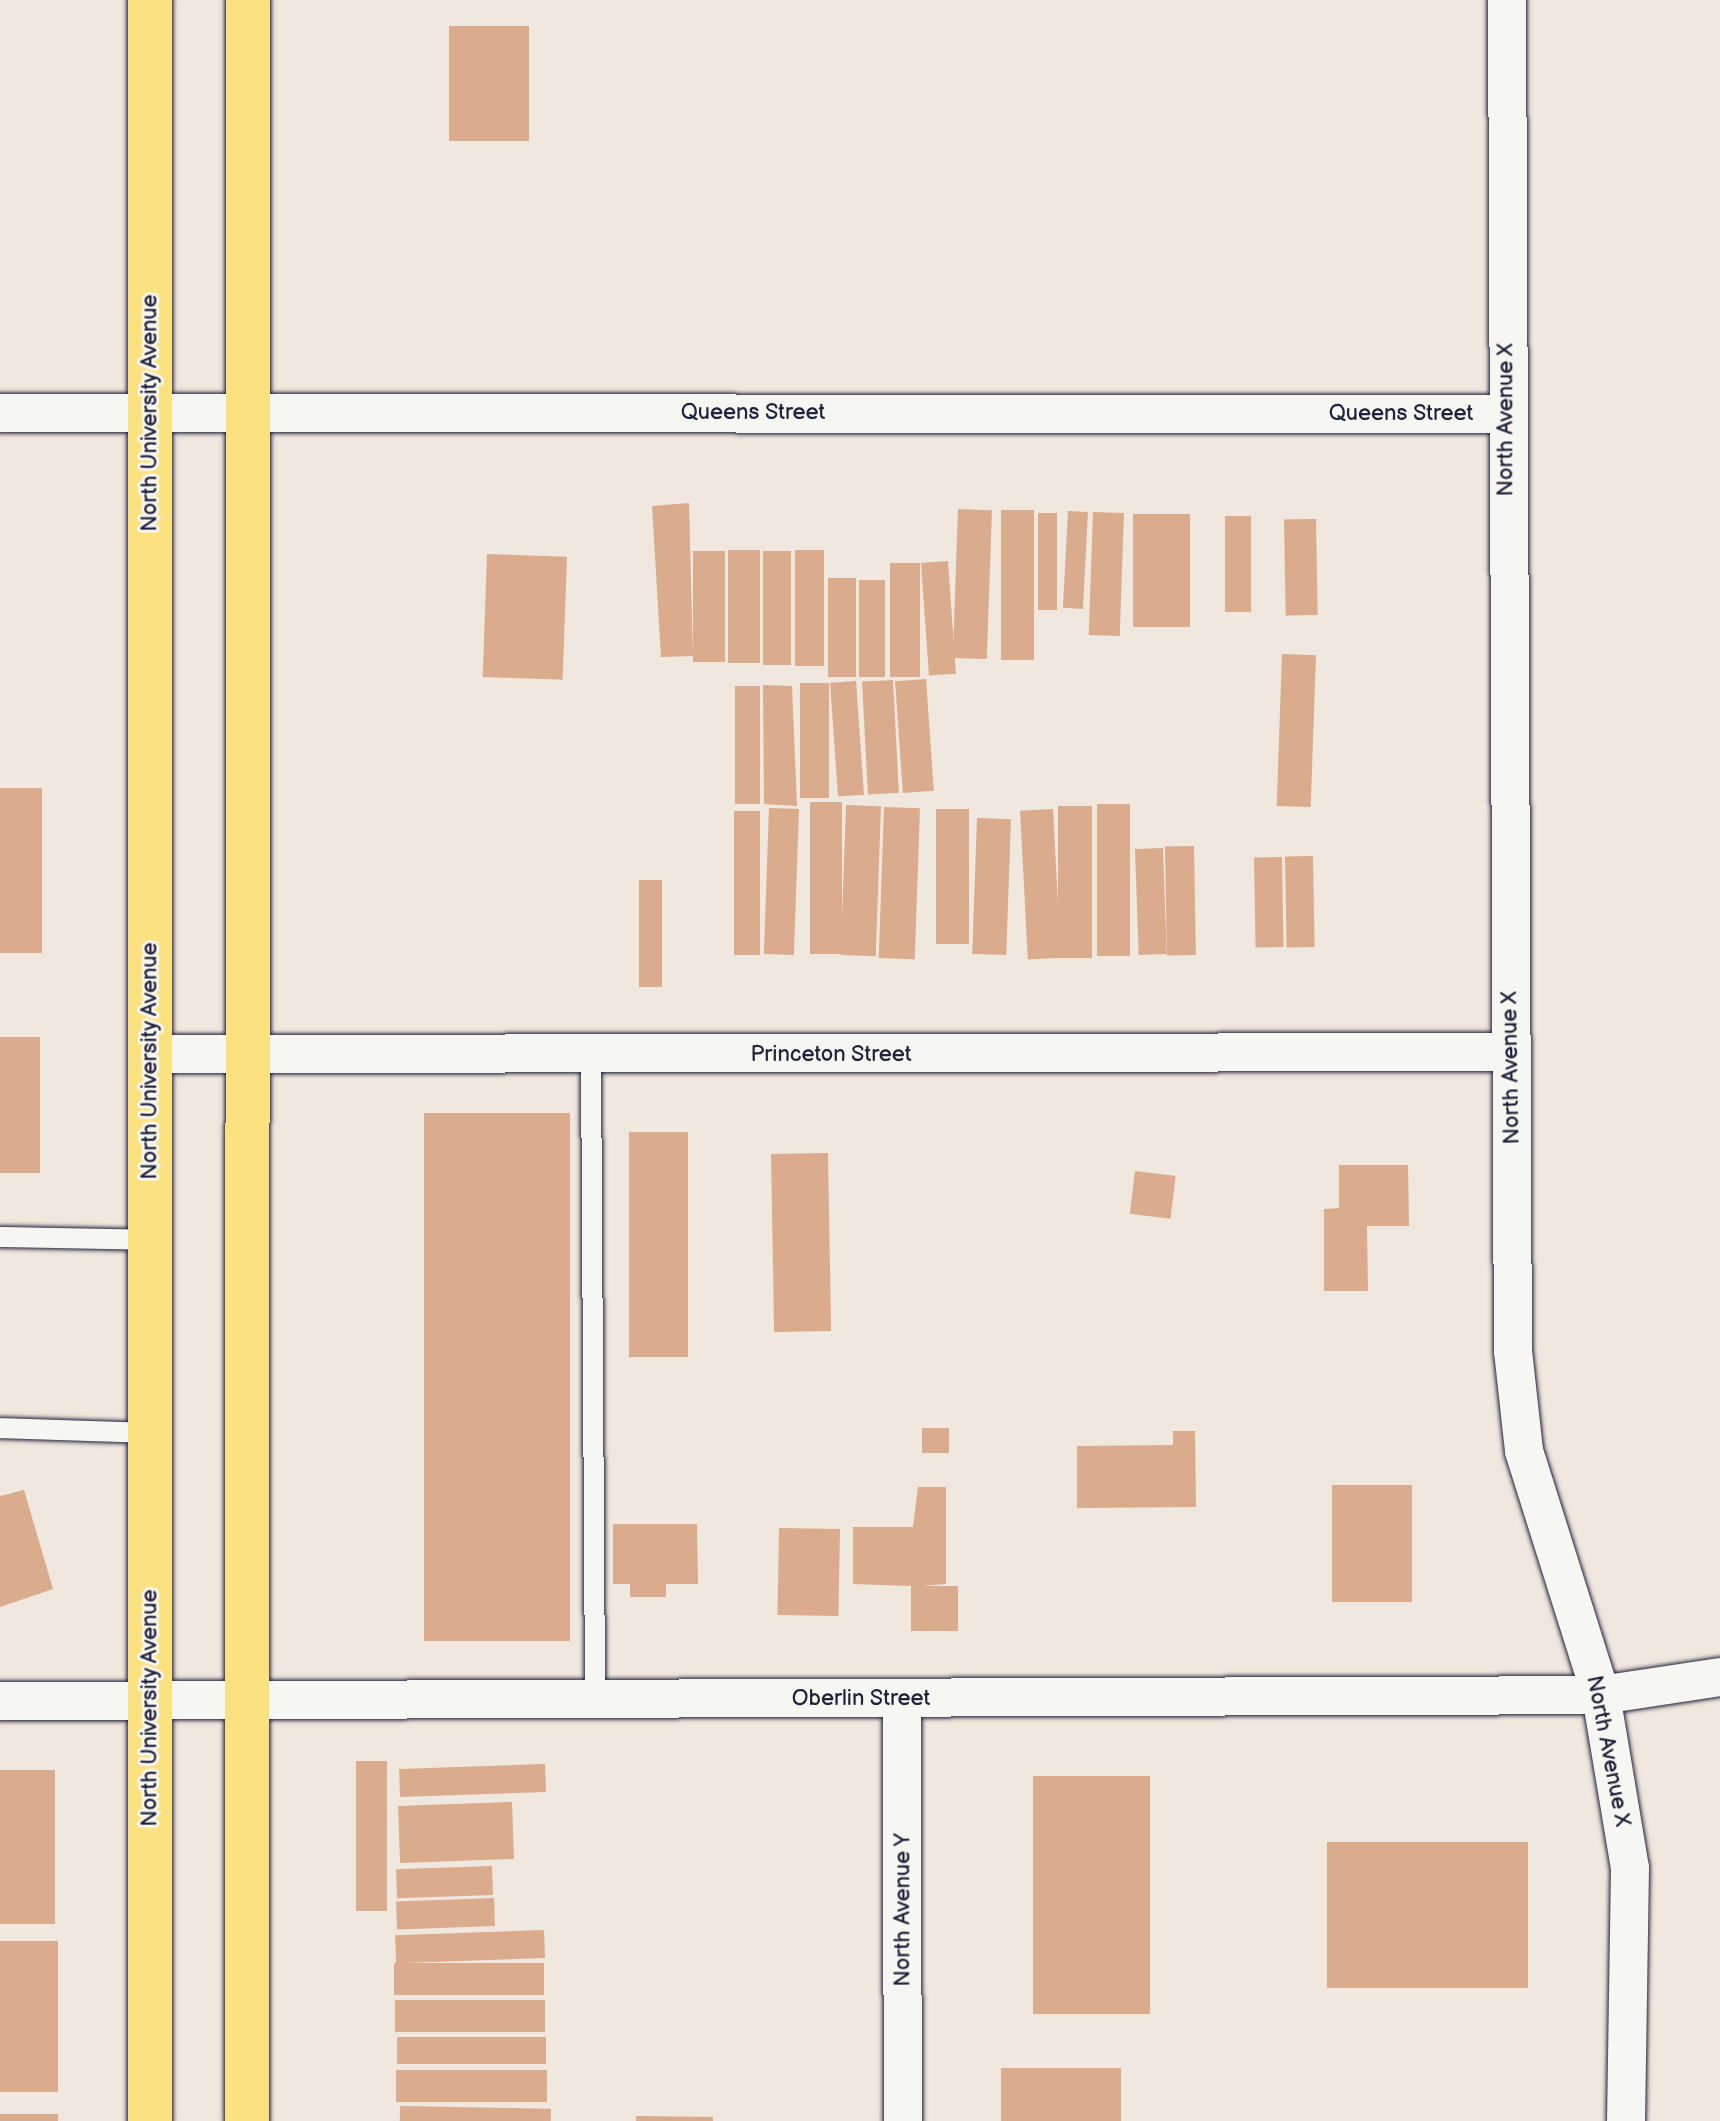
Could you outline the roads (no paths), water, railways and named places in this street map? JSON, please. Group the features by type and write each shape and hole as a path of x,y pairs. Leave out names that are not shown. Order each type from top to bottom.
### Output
{"main road":[{"name":"North University Avenue","path":"150,0 150,2121"},
{"path":"247,2121 248,0"}],"street":[{"name":"North Avenue X","path":"1507,0 1506,414 1513,1351 1524,1451 1601,1695 1630,1868 1626,2121"},
{"name":"Queens Street","path":"0,413 1506,414"},
{"name":"Princeton Street","path":"149,1054 248,1058 1512,1052"},
{"name":"Oberlin Street","path":"0,1701 1601,1695 1720,1677"},
{"name":"North Avenue Y","path":"902,1699 903,2121"}],"lane":[{"path":"591,1056 595,1700"},
{"path":"0,1237 151,1240"},
{"path":"0,1428 149,1433"}]}
